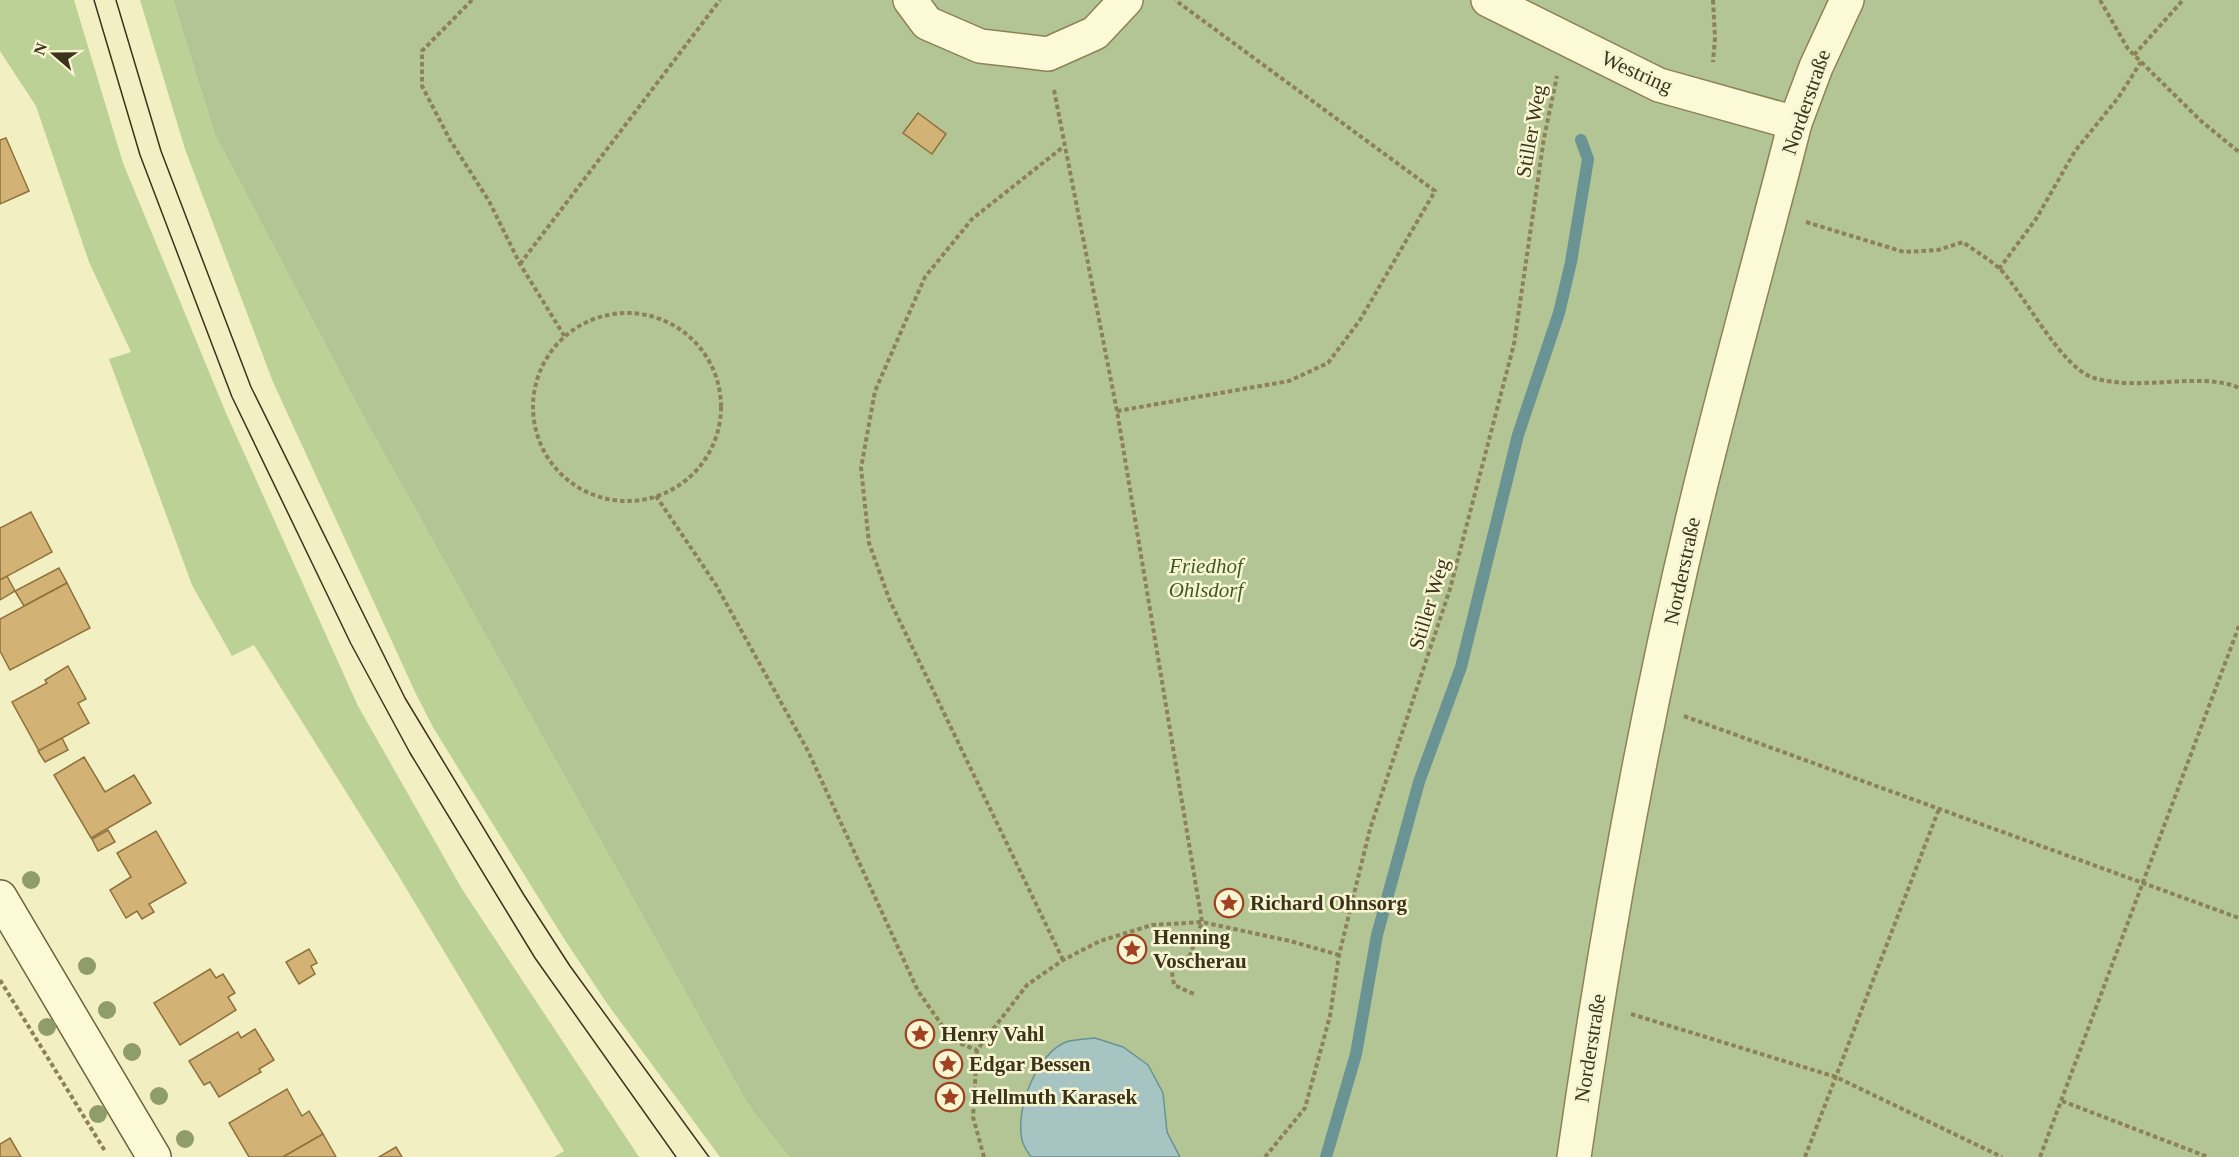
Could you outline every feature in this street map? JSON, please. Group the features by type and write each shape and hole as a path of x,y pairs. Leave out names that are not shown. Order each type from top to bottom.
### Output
{"street":[{"path":"910,0 927,23 980,46 1048,54 1095,33 1126,0"},
{"name":"Westring","path":"1488,0 1659,85 1795,123"},
{"name":"Norderstraße","path":"1574,1157 1596,1004 1653,705 1700,490 1795,123 1816,67 1847,0"},
{"path":"0,897 154,1157"}],"path":[{"path":"472,0 422,51 422,86 450,140 489,201 520,264 565,337"},
{"path":"520,264 720,0"},
{"path":"1117,411 1290,381 1328,363 1360,320 1435,191 1175,0"},
{"path":"1710,100 1715,38 1713,0"},
{"path":"2100,0 2134,55 2201,122 2239,152"},
{"path":"2134,55 2182,0"},
{"name":"Stiller Weg","path":"1265,1157 1305,1108 1330,1016 1339,955 1370,829 1450,589 1514,344 1544,138 1564,39"},
{"path":"1048,54 1063,147 1117,411 1202,922 1189,958 1170,960 1174,985 1194,994"},
{"path":"1999,268 2036,219 2075,151 2118,98 2141,62"},
{"path":"1063,147 972,219 925,277 875,391 861,468 869,543 890,601 1063,960"},
{"path":"1772,212 1904,252 1938,250 1963,242 1999,268 2071,364 2093,377 2121,383 2207,381 2239,388"},
{"path":"612,314 642,314 671,324 695,342 712,366 721,395 720,425 710,454 691,477 666,494 636,502 610,500 585,492 563,477 547,457 536,433 533,406 537,380 548,356 565,337 587,322 612,314"},
{"path":"656,496 716,585 808,751 918,991 953,1041 977,1050"},
{"path":"2040,1157 2239,626"},
{"path":"1653,705 2239,918"},
{"path":"1805,1157 1939,809"},
{"path":"984,1157 973,1117 977,1050 1027,985 1063,960 1100,941 1152,925 1202,922 1290,941 1339,955"},
{"path":"0,980 108,1157"},
{"path":"1596,1004 1836,1077 2002,1157"},
{"path":"2062,1101 2208,1157"}],"green space":[{"path":"0,0 74,0 123,163 226,413 358,706 462,889 639,1157 554,1157 564,1151 400,878 254,645 232,656 192,585 109,359 131,352 89,262 36,106 0,51"},
{"path":"140,0 173,0 215,135 363,416 749,1106 789,1157 720,1157 606,1002 561,934 434,729 273,382 185,149"},
{"name":"Friedhof Ohlsdorf","path":"173,0 2239,0 2239,1157 789,1157 749,1106 363,416 215,135"}],"water":[{"path":"1095,1038 1123,1047 1148,1065 1163,1093 1167,1132 1180,1157 1031,1157 1024,1147 1021,1128 1025,1099 1037,1070 1055,1048 1066,1042"}],"building":[{"path":"918,113 946,134 932,154 903,133"},
{"path":"6,138 29,191 0,204 0,140"},
{"path":"31,512 52,552 0,580 0,528"},
{"path":"59,568 67,583 24,606 15,591"},
{"path":"7,576 15,591 0,600 0,580"},
{"path":"67,583 90,628 10,670 0,651 0,619"},
{"path":"68,666 86,699 78,703 89,723 39,751 12,702 47,683 45,680"},
{"path":"62,738 68,750 45,762 38,751"},
{"path":"84,757 105,792 134,775 151,803 91,838 54,775"},
{"path":"108,830 115,842 98,851 92,839"},
{"path":"156,831 186,883 149,904 154,912 142,919 137,911 126,918 110,890 131,877 117,853"},
{"path":"309,949 317,963 311,966 315,974 299,984 286,962"},
{"path":"210,969 216,978 223,974 235,993 228,997 236,1010 180,1045 154,1003"},
{"path":"255,1029 274,1060 259,1069 261,1072 219,1097 210,1082 204,1085 189,1061 238,1032 241,1038"},
{"path":"287,1089 302,1116 309,1111 323,1134 283,1157 249,1157 229,1123"},
{"path":"323,1134 336,1157 283,1157"},
{"path":"10,1138 21,1157 0,1157 0,1144"},
{"path":"396,1147 402,1157 379,1157"}],"waterway":[{"path":"1326,1157 1356,1054 1377,935 1419,782 1461,667 1518,435 1559,313 1571,262 1588,159 1581,140"}],"tram line":[{"path":"94,0 140,155 232,397 351,644 410,753 535,958 676,1157"},
{"path":"116,0 161,151 251,387 405,698 524,895 570,966 709,1157"}],"place":[{"name":"Richard Ohnsorg","path":"1229,903"},
{"name":"Henning Voscherau","path":"1132,949"},
{"name":"Henry Vahl","path":"920,1034"},
{"name":"Edgar Bessen","path":"948,1064"},
{"name":"Hellmuth Karasek","path":"950,1097"}]}
